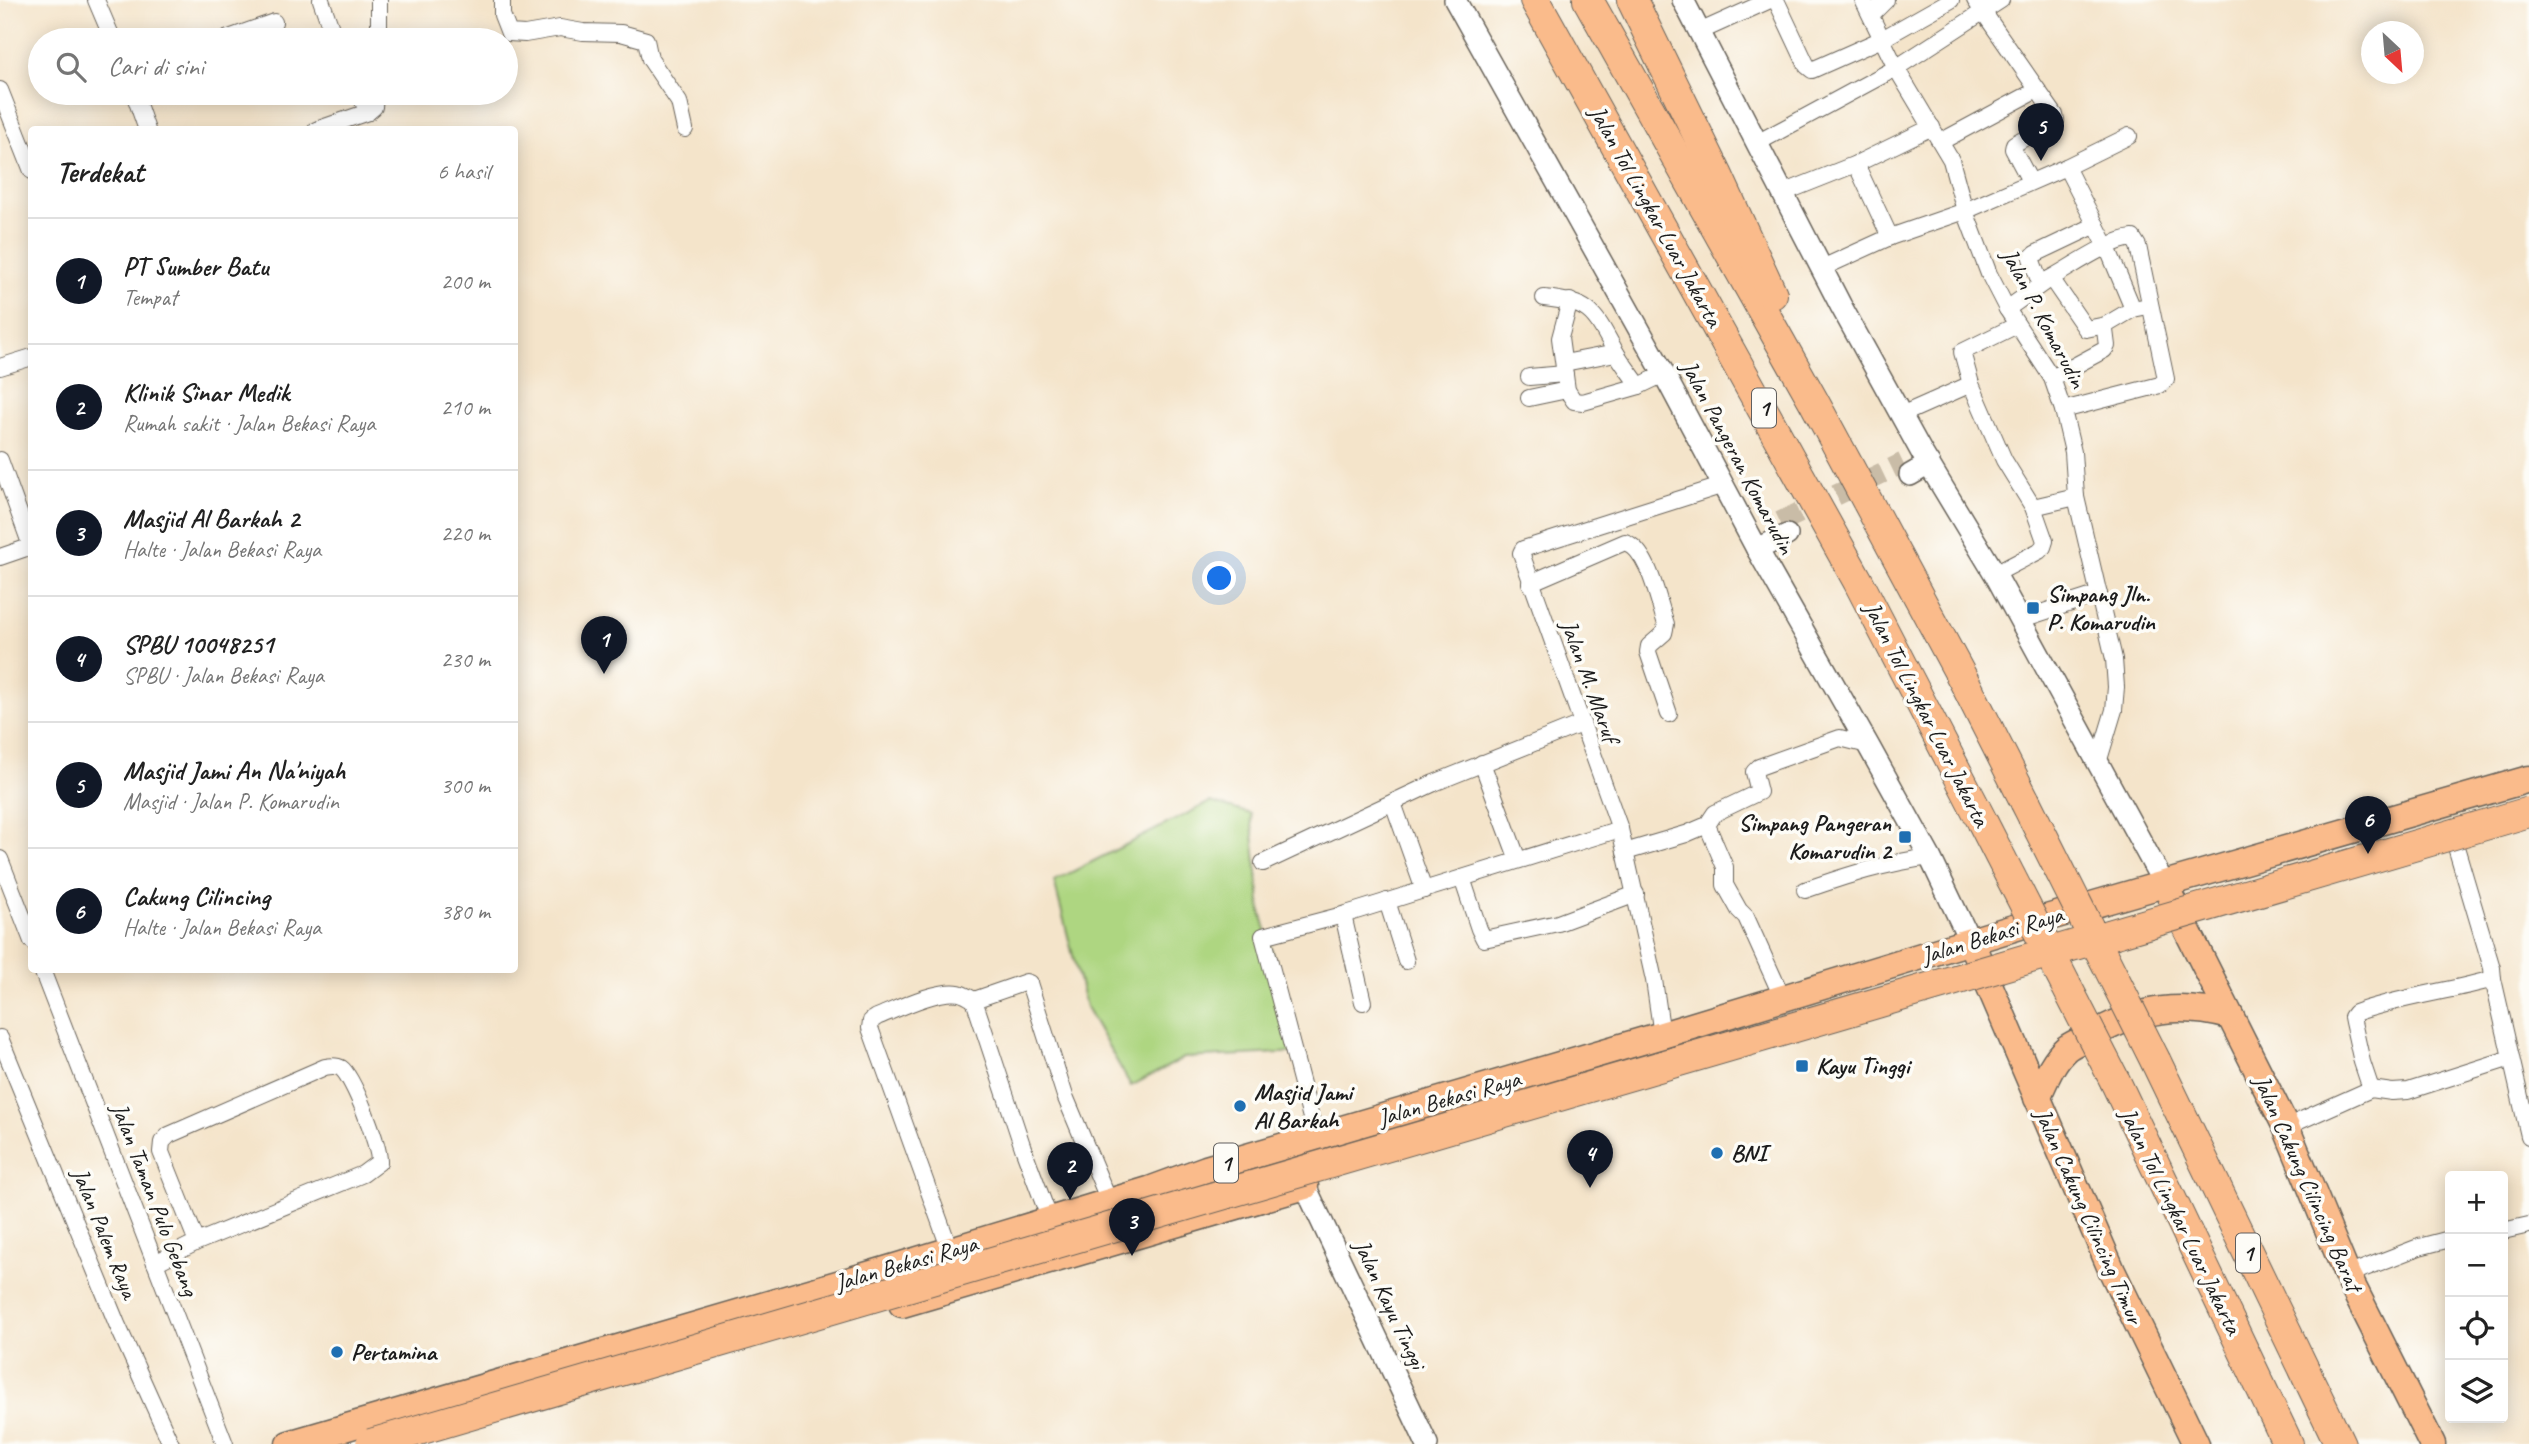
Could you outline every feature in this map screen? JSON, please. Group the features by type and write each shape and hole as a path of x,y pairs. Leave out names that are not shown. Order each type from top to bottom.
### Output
{"highway":[{"name":"Jalan Tol Lingkar Luar Jakarta","path":"1535,0 1858,581 2115,1081 2288,1444"},
{"name":"Jalan Tol Lingkar Luar Jakarta","path":"1588,0 1814,402 1959,672 2156,1062 2340,1444"},
{"path":"1632,0 1744,230 1779,309 1814,402"},
{"name":"Jalan Bekasi Raya","path":"289,1444 950,1250 1149,1190 1206,1169 1783,999 1970,941 2529,779"},
{"path":"371,1444 2529,812"},
{"name":"Jalan Bekasi Raya","path":"419,1444 1161,1229 1990,984 2183,923 2529,827"},
{"name":"Jalan Cakung Cilincing Barat","path":"2164,884 2286,1126 2347,1275 2432,1444"},
{"name":"Jalan Cakung Cilincing Timur","path":"1970,941 2112,1271 2196,1444"},
{"path":"1917,957 1930,1001"},
{"path":"2037,1098 2050,1069 2068,1048 2118,1021 2163,1008 2203,1009 2230,1016"},
{"path":"1149,1190 1161,1229"},
{"path":"859,1277 869,1314"}],"street":[{"path":"96,0 108,28"},
{"path":"321,0 331,28"},
{"path":"379,0 379,28"},
{"path":"502,0 502,15 507,28"},
{"name":"Jalan Pangeran Komarudin","path":"1455,0 1664,374 1753,542 1930,857 1970,941"},
{"path":"1683,0 1901,415 1916,464 1995,574 2164,884"},
{"path":"1699,32 1770,0"},
{"path":"1776,0 1807,65 1812,70 1882,39 1951,0"},
{"path":"1867,7 1886,0"},
{"path":"1757,143 1896,68 1979,6 2001,0"},
{"path":"1979,6 2056,120 2014,144 2013,149 2030,180"},
{"name":"Jalan P. Komarudin","path":"1867,7 1896,68 1951,160 1965,211 1989,274 2007,309 2052,378 2063,410 2073,452 2076,497 2114,659 2114,710 2098,763"},
{"path":"257,28 274,22"},
{"path":"518,34 561,28 583,32 621,33 646,40 650,59 679,102 685,129"},
{"path":"0,90 28,161"},
{"path":"1941,141 2037,90"},
{"path":"138,105 146,126"},
{"path":"365,105 368,112"},
{"path":"328,126 368,112 374,105"},
{"path":"1783,193 1856,164 1932,127"},
{"path":"1822,268 1890,237 1965,211 2129,136"},
{"path":"1856,164 1890,237"},
{"path":"2063,410 2164,383 2166,379 2141,307 2066,167"},
{"path":"2096,225 2031,258 2045,280 2086,329 2106,325 2141,307"},
{"path":"2007,309 2045,280 2126,238 2133,238 2138,246 2141,307"},
{"path":"1544,298 1570,301 1588,309 1597,318 1616,353 1639,386"},
{"path":"1570,301 1560,338 1565,376 1574,401 1583,402 1639,386 1664,374"},
{"path":"1995,574 2043,547 2045,541 2033,507 2004,460 1971,384 1962,352 2017,325"},
{"path":"2052,378 2104,350 2108,346 2106,325"},
{"path":"1529,398 1565,376 1616,353"},
{"path":"0,367 28,358"},
{"path":"1529,377 1565,376"},
{"path":"1901,415 1971,384"},
{"path":"0,460 28,538"},
{"name":"Jalan M. Maruf","path":"1662,1035 1654,981 1620,829 1521,553 1524,549 1724,485"},
{"path":"2033,507 2076,497"},
{"path":"1753,542 1783,529"},
{"path":"1530,583 1625,542 1634,545 1646,562 1666,624 1664,633 1649,646 1648,652 1670,714"},
{"path":"0,557 28,547"},
{"path":"2019,620 2099,594"},
{"path":"1263,863 1482,762 1581,724"},
{"path":"1625,852 1707,825 1715,813 1759,792 1754,772 1759,766 1840,738 1868,745"},
{"path":"1482,762 1518,860"},
{"path":"1393,803 1424,890"},
{"path":"1707,825 1724,867 1725,884 1738,910 1746,916 1783,999"},
{"path":"1316,1137 1262,937 1343,915 1620,829"},
{"path":"2456,847 2492,968 2529,1136"},
{"path":"1805,890 1864,869 1930,857"},
{"path":"0,859 28,931"},
{"path":"1462,878 1485,939 1558,923 1636,894"},
{"path":"1387,901 1406,961"},
{"path":"1343,915 1363,1002"},
{"name":"Jalan Taman Pulo Gebang","path":"43,973 225,1444"},
{"path":"2371,1089 2361,1062 2352,1017 2355,1013 2493,979"},
{"path":"974,1000 1026,982 1031,986 1065,1096 1110,1201"},
{"path":"950,1250 870,1028 871,1021 877,1017 933,997 960,993 974,1000 1050,1220"},
{"name":"Jalan Palem Raya","path":"0,1038 117,1324 171,1444"},
{"path":"2286,1126 2371,1089 2408,1091 2511,1058"},
{"path":"155,1264 197,1242 363,1174 379,1162 380,1154 368,1121 349,1077 342,1069 324,1067 169,1135 162,1142 161,1152 197,1242"},
{"name":"Jalan Kayu Tinggi","path":"1305,1186 1427,1444"},
{"path":"2508,1230 2529,1225"},
{"path":"2347,1275 2419,1247 2445,1241"}],"green space":[{"path":"1210,802 1251,814 1261,912 1300,1052 1184,1058 1131,1086 1086,1007 1054,881"}],"tunnel":[{"path":"1780,522 1903,463"}],"place":[{"name":"Masjid Jami An Na'niyah","path":"2041,161"},
{"name":"Simpang Jln. P. Komarudin","path":"2033,608"},
{"name":"PT Sumber Batu","path":"604,674"},
{"name":"Simpang Pangeran Komarudin 2","path":"1905,837"},
{"name":"Cakung Cilincing","path":"2368,854"},
{"name":"Kayu Tinggi","path":"1802,1066"},
{"name":"Masjid Jami Al Barkah","path":"1240,1106"},
{"name":"BNI","path":"1717,1153"},
{"name":"SPBU 10048251","path":"1590,1188"},
{"name":"Klinik Sinar Medik","path":"1070,1200"},
{"name":"Masjid Al Barkah 2","path":"1132,1256"},
{"name":"Pertamina","path":"337,1352"}]}
